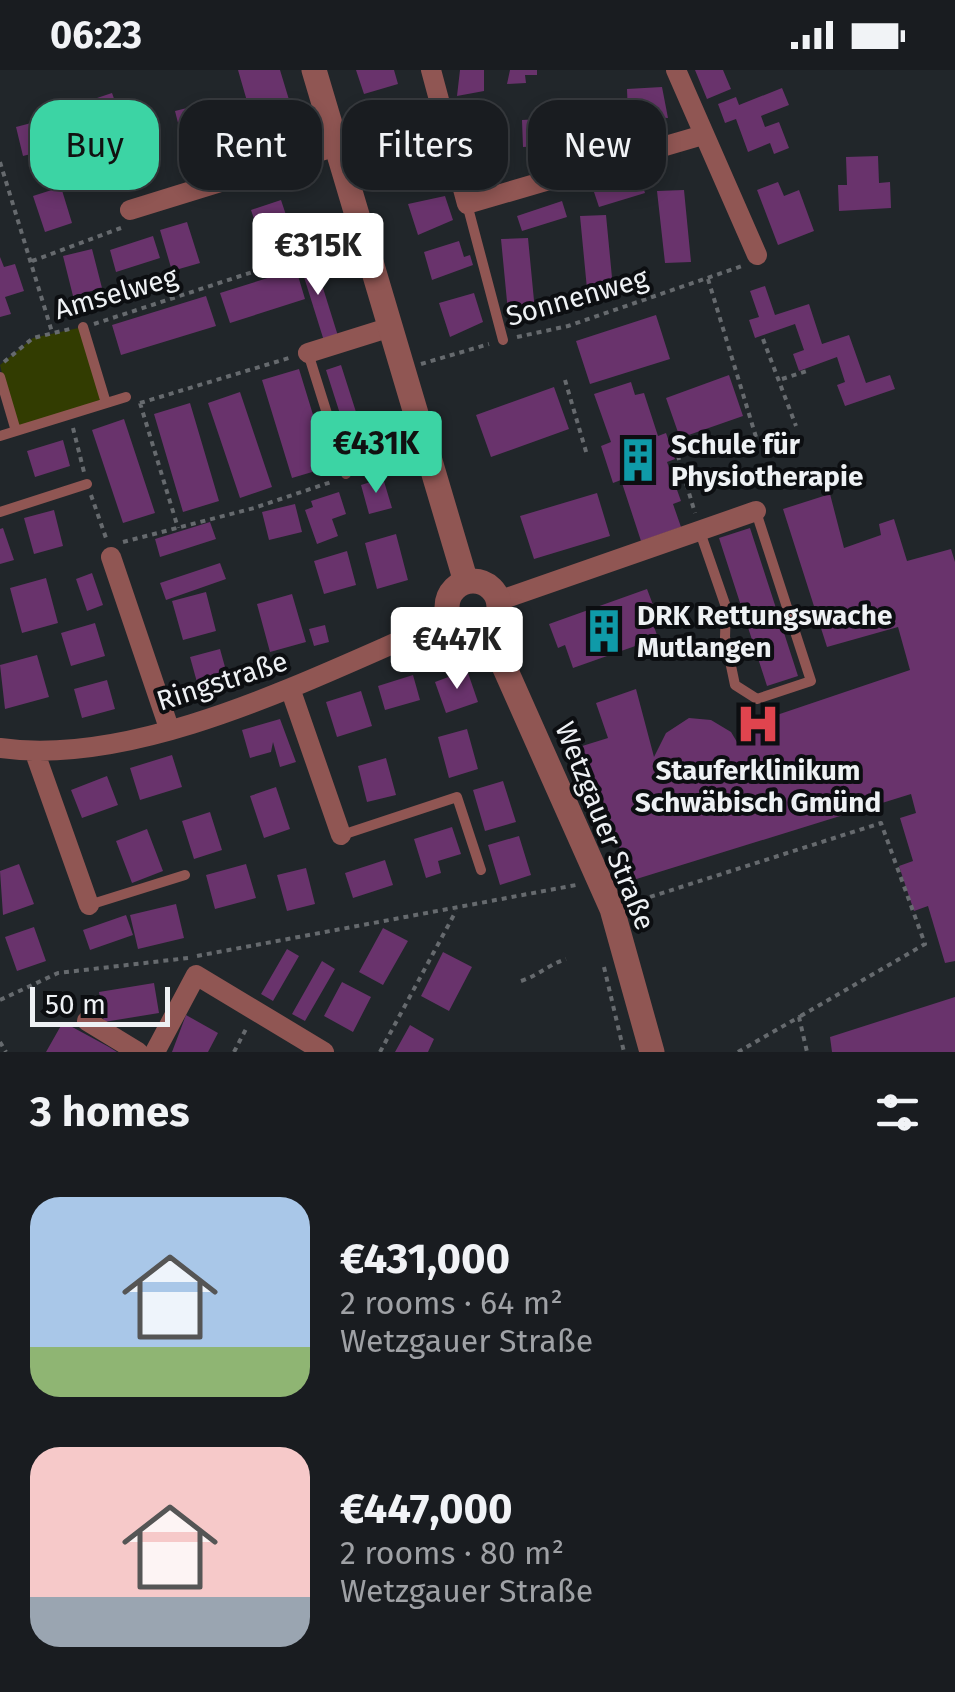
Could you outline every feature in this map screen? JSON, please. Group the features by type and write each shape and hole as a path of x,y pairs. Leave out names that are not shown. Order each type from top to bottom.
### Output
{"street":[{"path":"314,70 466,582"},
{"path":"431,70 467,204 703,135"},
{"path":"676,70 758,255"},
{"path":"130,210 337,146"},
{"path":"308,353 391,327"},
{"path":"498,600 756,511"},
{"path":"110,552 170,728"},
{"path":"466,582 482,582 498,600 496,616 487,628 471,633 450,619 449,596 466,582"},
{"name":"Ringstraße","path":"0,748 36,753 77,750 170,728 290,691 450,619"},
{"name":"Wetzgauer Straße","path":"487,628 612,909 652,1052"},
{"path":"290,691 341,835"},
{"path":"36,753 89,906"},
{"path":"154,1052 196,975 324,1052"},
{"path":"86,1020 138,1052"}],"lane":[{"path":"467,204 504,340"},
{"path":"83,327 106,403"},
{"path":"308,353 346,474"},
{"path":"0,377 16,431"},
{"path":"0,436 126,397"},
{"path":"0,512 87,484"},
{"path":"700,532 726,607 725,637 735,685 756,699 811,681 756,511"},
{"path":"341,835 457,797 481,870"},
{"path":"89,906 185,875"}],"path":[{"path":"0,162 52,332"},
{"path":"32,261 120,231 130,210"},
{"name":"Amselweg","path":"0,365 34,338 83,327 364,236"},
{"name":"Sonnenweg","path":"404,370 504,340 568,326 751,262 758,255"},
{"path":"707,278 756,437"},
{"path":"763,339 776,381 807,371"},
{"path":"126,397 140,403 308,353"},
{"path":"782,379 796,426"},
{"path":"565,380 587,455"},
{"path":"140,403 178,528"},
{"path":"672,436 700,532"},
{"path":"110,552 178,528 254,508 346,474"},
{"path":"612,909 881,823 924,944 738,1052"},
{"path":"0,1000 58,973 158,963 600,880"},
{"path":"380,1052 457,909"},
{"path":"521,980 547,972 554,963 566,959"},
{"path":"604,967 624,1052"},
{"path":"234,1052 256,1010"},
{"path":"798,1017 807,1052"},
{"path":"0,1042 6,1052"}],"green space":[{"path":"83,327 106,403 16,431 0,365 33,338"}],"building":[{"path":"238,70 280,70 289,100 247,100"},
{"path":"356,70 394,70 398,84 364,94"},
{"path":"460,70 484,70 484,91 457,96"},
{"path":"510,70 537,70 537,75 525,75 526,83 507,84"},
{"path":"695,70 723,70 731,89 707,99"},
{"path":"662,87 665,100 627,100 627,89"},
{"path":"782,88 789,105 761,116 765,127 779,122 789,148 774,154 770,143 748,152 736,119 725,123 718,104 736,97 739,105"},
{"path":"112,93 114,100 91,100"},
{"path":"522,120 528,120 528,147 523,147"},
{"path":"30,123 30,154 23,156 16,127"},
{"path":"878,156 879,183 890,182 891,208 839,211 838,185 847,185 846,157"},
{"path":"778,182 784,196 799,190 814,231 778,245 757,190"},
{"path":"62,190 72,223 45,232 33,196"},
{"path":"644,190 645,193 599,207 594,192"},
{"path":"684,190 691,262 665,263 657,191"},
{"path":"445,196 453,220 418,235 408,204"},
{"path":"281,200 295,242 265,252 251,210"},
{"path":"562,201 567,217 522,231 517,216"},
{"path":"606,215 613,288 587,289 580,216"},
{"path":"187,222 200,263 172,271 160,230"},
{"path":"153,236 160,258 116,272 110,250"},
{"path":"528,238 535,311 508,312 501,239"},
{"path":"459,241 464,257 470,255 473,265 432,280 424,252"},
{"path":"92,249 102,288 73,296 63,256"},
{"path":"313,256 338,336 324,341 299,261"},
{"path":"0,257 4,267 15,264 24,291 5,297 11,314 0,317"},
{"path":"296,269 305,299 230,323 220,293"},
{"path":"765,286 775,315 809,304 822,344 849,335 866,383 890,375 895,389 845,406 837,385 845,382 837,357 799,371 793,354 804,350 795,324 755,338 749,320 759,317 750,291"},
{"path":"474,293 483,322 450,337 439,303"},
{"path":"206,296 216,326 121,355 112,325"},
{"path":"656,315 670,359 590,384 576,341"},
{"path":"341,365 356,412 341,417 326,370"},
{"path":"299,369 329,467 292,478 262,380"},
{"path":"729,375 743,416 680,438 666,398"},
{"name":"Schule für Physiotherapie","path":"631,382 635,395 644,393 658,436 666,433 675,459 667,462 681,501 673,504 681,527 641,541 621,480 613,483 601,446 611,442 594,394"},
{"path":"554,387 569,429 491,457 476,415"},
{"path":"240,392 272,487 240,498 208,403"},
{"path":"190,403 219,501 183,512 154,414"},
{"path":"124,419 155,513 123,523 92,430"},
{"path":"384,423 394,454 362,463 354,431"},
{"path":"63,440 70,466 35,477 27,451"},
{"path":"383,478 392,508 369,514 361,485"},
{"path":"339,492 346,514 332,519 338,536 317,544 305,510 313,507 311,501"},
{"path":"597,493 610,536 534,559 520,516"},
{"path":"830,494 844,548 881,535 879,524 894,519 907,561 951,549 955,562 955,961 945,963 928,906 914,911 899,866 913,861 900,818 916,813 911,794 630,881 614,830 607,833 579,747 608,738 596,703 636,689 654,757 666,733 689,718 711,720 731,732 737,742 742,741 738,728 910,670 898,627 827,647 783,509"},
{"path":"295,504 302,532 269,540 262,512"},
{"path":"54,510 63,546 34,554 24,518"},
{"path":"210,522 216,539 160,557 155,539"},
{"path":"3,528 14,560 0,564 0,529"},
{"path":"750,528 798,676 767,686 719,538"},
{"path":"396,534 408,580 377,589 365,543"},
{"path":"347,551 356,585 324,594 314,561"},
{"path":"220,563 226,579 166,600 160,583"},
{"path":"92,573 103,605 87,611 76,579"},
{"path":"46,578 58,623 22,633 10,588"},
{"name":"DRK Rettungswache Mutlangen","path":"647,589 658,618 652,621 658,638 573,668 565,645 558,648 549,624"},
{"path":"206,592 216,631 183,640 172,601"},
{"path":"292,594 306,642 270,652 257,604"},
{"path":"95,623 105,656 71,666 61,633"},
{"path":"325,625 329,642 314,646 309,629"},
{"path":"220,649 230,685 200,693 190,657"},
{"path":"37,655 49,697 5,709 0,665"},
{"path":"467,670 478,702 446,713 435,682"},
{"path":"413,675 420,700 385,710 378,686"},
{"path":"107,680 115,709 82,718 74,689"},
{"path":"361,691 372,726 337,737 326,702"},
{"path":"280,719 296,762 280,767 273,742 271,752 250,758 242,730"},
{"path":"467,729 478,769 449,778 438,737"},
{"path":"172,755 182,787 140,800 130,768"},
{"path":"386,758 396,795 367,802 358,766"},
{"path":"107,776 118,805 82,818 71,790"},
{"path":"503,781 516,822 485,831 473,790"},
{"path":"276,787 290,829 264,838 250,796"},
{"path":"210,812 222,850 194,859 182,821"},
{"path":"452,827 461,854 438,861 441,873 426,878 414,839"},
{"path":"147,829 163,871 132,883 116,841"},
{"path":"519,836 531,875 500,885 488,845"},
{"path":"385,860 393,885 353,898 345,873"},
{"path":"19,864 34,904 3,915 0,871"},
{"path":"246,864 256,898 215,909 206,875"},
{"path":"306,868 315,904 287,911 277,875"},
{"path":"176,904 184,938 138,949 130,915"},
{"path":"126,915 133,935 90,950 83,930"},
{"path":"34,927 46,961 17,971 5,937"},
{"path":"383,928 408,941 383,985 359,972"},
{"path":"287,949 299,956 273,1001 261,994"},
{"path":"443,952 472,967 449,1011 421,996"},
{"path":"322,961 335,969 305,1021 292,1014"},
{"path":"342,982 371,997 353,1032 324,1016"},
{"path":"154,983 159,1013 104,1022 99,992"},
{"path":"955,997 955,1052 832,1052 830,1037"},
{"path":"186,1015 218,1033 208,1052 172,1052"},
{"path":"63,1022 109,1047 117,1052 46,1052"},
{"path":"410,1025 434,1039 428,1052 395,1052"}],"place":[{"name":"Schule für Physiotherapie","path":"638,460"},
{"name":"DRK Rettungswache Mutlangen","path":"604,631"},
{"name":"Stauferklinikum Schwäbisch Gmünd","path":"758,724"}]}
